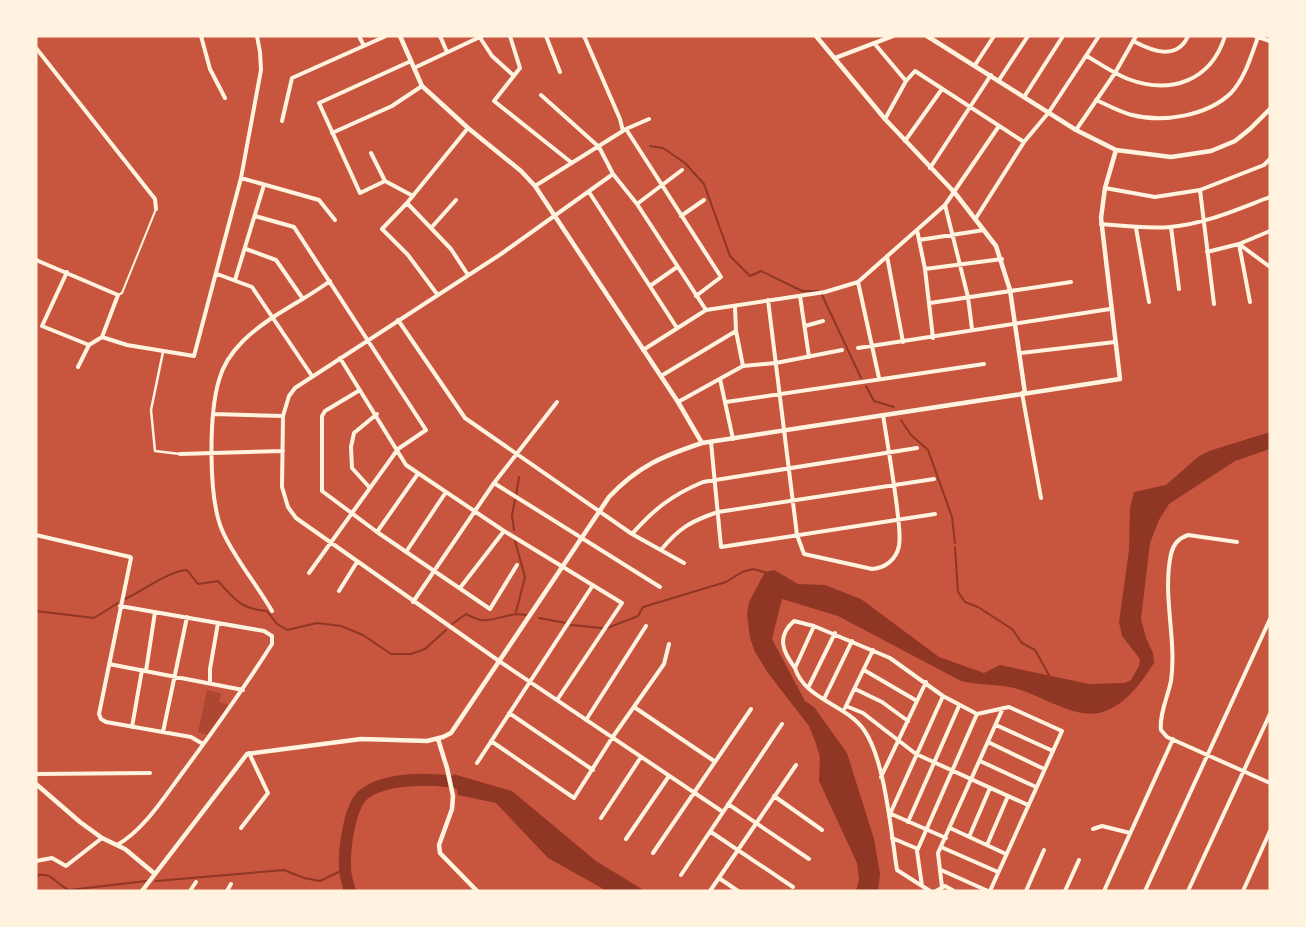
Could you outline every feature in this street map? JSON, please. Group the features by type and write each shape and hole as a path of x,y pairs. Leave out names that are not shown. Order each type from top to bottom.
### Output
{"street":[{"path":"201,36 210,68 225,98"},
{"path":"102,337 163,352 193,357 217,274 241,178 261,70 257,36"},
{"path":"359,36 364,46"},
{"path":"282,121 292,78 386,36"},
{"path":"400,36 422,86 468,128 521,171 535,186 556,215 678,402 702,443"},
{"path":"440,36 447,52"},
{"path":"510,36 520,68 494,101 572,163"},
{"path":"546,36 560,72"},
{"path":"584,36 625,130 720,277 696,296"},
{"path":"816,36 884,119 976,218 996,246 1002,259 1016,323 1024,393 1040,498"},
{"path":"835,58 874,43 881,38 893,36"},
{"path":"927,36 1076,130 1116,150 1171,157 1211,151 1235,141 1270,109"},
{"path":"975,65 994,36"},
{"path":"999,80 1028,36"},
{"path":"1024,96 1063,36"},
{"path":"976,218 1024,142 1049,112 1099,36"},
{"path":"1076,130 1115,72 1136,36"},
{"path":"1133,41 1148,49 1165,53 1182,46 1188,36"},
{"path":"1087,56 1115,72 1142,83 1154,85 1179,83 1208,68 1220,50 1224,36"},
{"path":"414,68 480,37 492,56 513,75"},
{"path":"1096,100 1130,115 1144,118 1179,116 1204,109 1219,102 1232,92 1249,62 1257,37 1270,41"},
{"path":"874,43 906,81"},
{"path":"36,48 155,200 156,209"},
{"path":"385,180 360,193 319,102 410,61"},
{"path":"884,119 906,81 915,70 1024,142"},
{"path":"930,168 991,75"},
{"path":"332,133 392,106 422,86"},
{"path":"905,141 942,89"},
{"path":"540,95 599,147 613,174 637,204 706,310"},
{"path":"535,186 625,130 649,119"},
{"path":"643,350 706,310 800,296 858,282 945,205 999,126"},
{"path":"437,294 408,255 382,229 413,196 468,128"},
{"path":"143,890 249,753 362,739 420,741 438,739 454,730 598,512 623,482 639,469 669,454 702,443 1120,379 1101,224 1105,188 1116,150"},
{"path":"371,153 385,180 413,196"},
{"path":"1105,188 1155,197 1200,190 1264,165 1270,159"},
{"path":"637,204 682,170"},
{"path":"613,174 556,215 295,388 289,396 283,416 282,488 288,508 296,518 529,682 723,812"},
{"path":"241,178 319,200 335,220"},
{"path":"235,280 246,249 264,184"},
{"path":"1200,190 1202,222 1214,304"},
{"path":"589,192 677,328"},
{"path":"1101,224 1136,228 1171,227 1202,222 1269,198"},
{"path":"431,228 456,200"},
{"path":"681,216 704,200"},
{"path":"407,203 451,249 468,274"},
{"path":"945,205 968,297 972,329"},
{"path":"255,216 294,227 426,430 398,449 353,515 330,542 309,573"},
{"path":"1171,227 1178,288"},
{"path":"1136,228 1149,302"},
{"path":"917,230 925,269 933,338"},
{"path":"919,240 984,230"},
{"path":"1207,252 1239,244 1270,231"},
{"path":"1239,244 1270,267"},
{"path":"1239,244 1250,302"},
{"path":"246,249 276,260 303,298"},
{"path":"887,256 903,342"},
{"path":"925,269 1002,259"},
{"path":"36,260 118,295 102,337 90,345 78,367"},
{"path":"650,286 678,267"},
{"path":"67,272 42,326 90,345"},
{"path":"217,274 252,287 312,376"},
{"path":"272,610 221,528 215,506 214,414 219,379 229,357 244,341 274,318 330,281"},
{"path":"858,282 879,378"},
{"path":"930,303 1071,282"},
{"path":"800,296 810,357"},
{"path":"768,300 797,535 802,552 807,555 865,569 880,568 890,563 897,552 899,545 899,521 882,415"},
{"path":"735,307 736,331 742,366"},
{"path":"858,348 933,338 972,329 1110,309"},
{"path":"398,320 458,410 469,421 598,512 632,534 684,563"},
{"path":"805,326 824,321"},
{"path":"660,376 736,331"},
{"path":"1020,353 1115,342"},
{"path":"678,402 742,366 776,363 842,350"},
{"path":"163,352 151,404 154,451 180,454 283,451"},
{"path":"340,358 377,414 406,465 417,475 446,492 504,532 622,603 557,700"},
{"path":"726,402 984,364"},
{"path":"720,379 733,439"},
{"path":"360,390 325,411 322,419 322,490 353,515 490,609 517,565"},
{"path":"413,602 515,454 557,402"},
{"path":"214,414 283,416"},
{"path":"370,488 352,468 350,447 354,433 377,414"},
{"path":"711,442 721,547 935,514"},
{"path":"632,534 652,510 678,492 715,478 917,448"},
{"path":"377,532 417,475"},
{"path":"661,550 675,532 693,520 718,512 934,479"},
{"path":"494,484 660,587"},
{"path":"406,552 446,492"},
{"path":"460,588 504,532"},
{"path":"36,535 130,558 99,714 101,719 191,738 203,744"},
{"path":"1237,542 1188,535 1176,543 1171,554 1173,654 1171,681 1160,726 1164,734 1173,739 1270,783"},
{"path":"339,591 357,562"},
{"path":"477,763 593,585"},
{"path":"117,845 125,840 160,802 243,690 272,644 272,636 264,631 120,606"},
{"path":"132,726 155,612"},
{"path":"163,732 187,618"},
{"path":"1145,891 1270,619"},
{"path":"940,870 989,891 1062,731 1009,707 977,714 943,696 905,666 835,633 794,621 789,628 782,648 784,654 795,668 800,681 808,688 824,699 863,713 916,754 1028,805"},
{"path":"210,683 210,669 218,623"},
{"path":"586,720 646,626"},
{"path":"795,668 814,626"},
{"path":"808,688 835,633"},
{"path":"824,699 852,641"},
{"path":"490,741 574,798 612,738 664,664 668,644"},
{"path":"845,708 873,650"},
{"path":"109,664 243,690"},
{"path":"864,670 917,700"},
{"path":"881,778 926,682"},
{"path":"855,689 882,702 908,720"},
{"path":"889,813 943,696"},
{"path":"908,822 959,706"},
{"path":"634,707 714,761"},
{"path":"845,708 874,744 889,813 897,870 930,891"},
{"path":"942,887 938,853 1003,708"},
{"path":"653,853 751,709"},
{"path":"509,713 592,770"},
{"path":"922,886 918,849 977,714"},
{"path":"1188,891 1270,714"},
{"path":"681,875 782,724"},
{"path":"996,725 1053,751"},
{"path":"438,739 448,768 452,796 451,806 448,810 439,846 440,853 477,891"},
{"path":"1104,891 1173,739"},
{"path":"988,742 1044,769"},
{"path":"241,828 268,793 249,753"},
{"path":"602,818 641,757"},
{"path":"980,761 1036,787"},
{"path":"710,891 796,765"},
{"path":"36,774 150,773"},
{"path":"626,839 668,776"},
{"path":"36,784 102,838 117,845 155,874"},
{"path":"969,837 990,788"},
{"path":"774,796 822,830"},
{"path":"987,845 1008,796"},
{"path":"728,804 809,859"},
{"path":"889,813 946,838"},
{"path":"1092,828 1109,827 1130,833"},
{"path":"950,828 1006,854"},
{"path":"1243,891 1270,831"},
{"path":"711,832 792,887"},
{"path":"36,861 52,858 66,866 102,838"},
{"path":"892,838 918,849"},
{"path":"941,847 998,872"},
{"path":"1026,891 1044,850"},
{"path":"1065,891 1079,860"},
{"path":"719,878 738,891"},
{"path":"190,891 196,882"},
{"path":"226,891 231,884"},
{"path":"936,891 942,887 948,887 954,891"}],"lane":[{"path":"118,295 122,293 156,209"}],"shaded area":[{"path":"1270,432 1270,449 1235,461 1169,504 1159,520 1150,543 1141,619 1146,638 1153,653 1154,663 1141,682 1124,700 1105,711 1094,714 1082,713 1066,709 1013,688 961,681 838,616 782,599 772,639 805,701 814,707 847,753 874,839 880,874 878,891 856,891 859,879 857,863 819,781 820,757 809,726 768,673 755,652 750,638 747,614 749,602 765,572 774,570 798,584 825,585 861,599 939,657 984,673 1000,665 1089,684 1125,683 1131,680 1139,666 1140,659 1122,636 1119,622 1129,550 1130,508 1134,492 1166,485 1198,457 1209,451"},
{"path":"207,690 221,693 219,702 229,705 207,735 198,732"},
{"path":"453,774 512,791 596,861 645,891 607,891 548,858 496,803 458,795"}],"waterway":[{"path":"650,146 663,148 685,163 704,184 730,256 750,276 761,271 802,291 819,291"},
{"path":"822,295 861,378"},
{"path":"866,386 874,401 894,407"},
{"path":"901,420 911,435 928,450 952,517 955,543"},
{"path":"516,496 519,477"},
{"path":"514,530 512,515 515,500"},
{"path":"515,541 525,577 516,612"},
{"path":"955,547 958,592 965,602 978,607 1012,629 1022,643 1035,650 1050,677"},
{"path":"607,628 638,616 643,607 726,582 742,572 753,569 767,573"},
{"path":"125,599 173,573 187,570 198,584 218,581 239,602 251,608 267,611 277,624 287,630 317,623 341,626 363,635 391,654 411,654 425,649 446,630"},
{"path":"36,611 94,618 118,603"},
{"path":"451,625 466,614 479,620 493,620 514,614 526,615"},
{"path":"539,618 566,623"},
{"path":"571,625 602,628"},
{"path":"350,891 345,871 347,840 354,809 363,795 386,784 400,781 446,781 472,786"},
{"path":"156,881 284,870 304,878 320,881 345,869"},
{"path":"36,876 50,876 69,890 146,881"}]}
